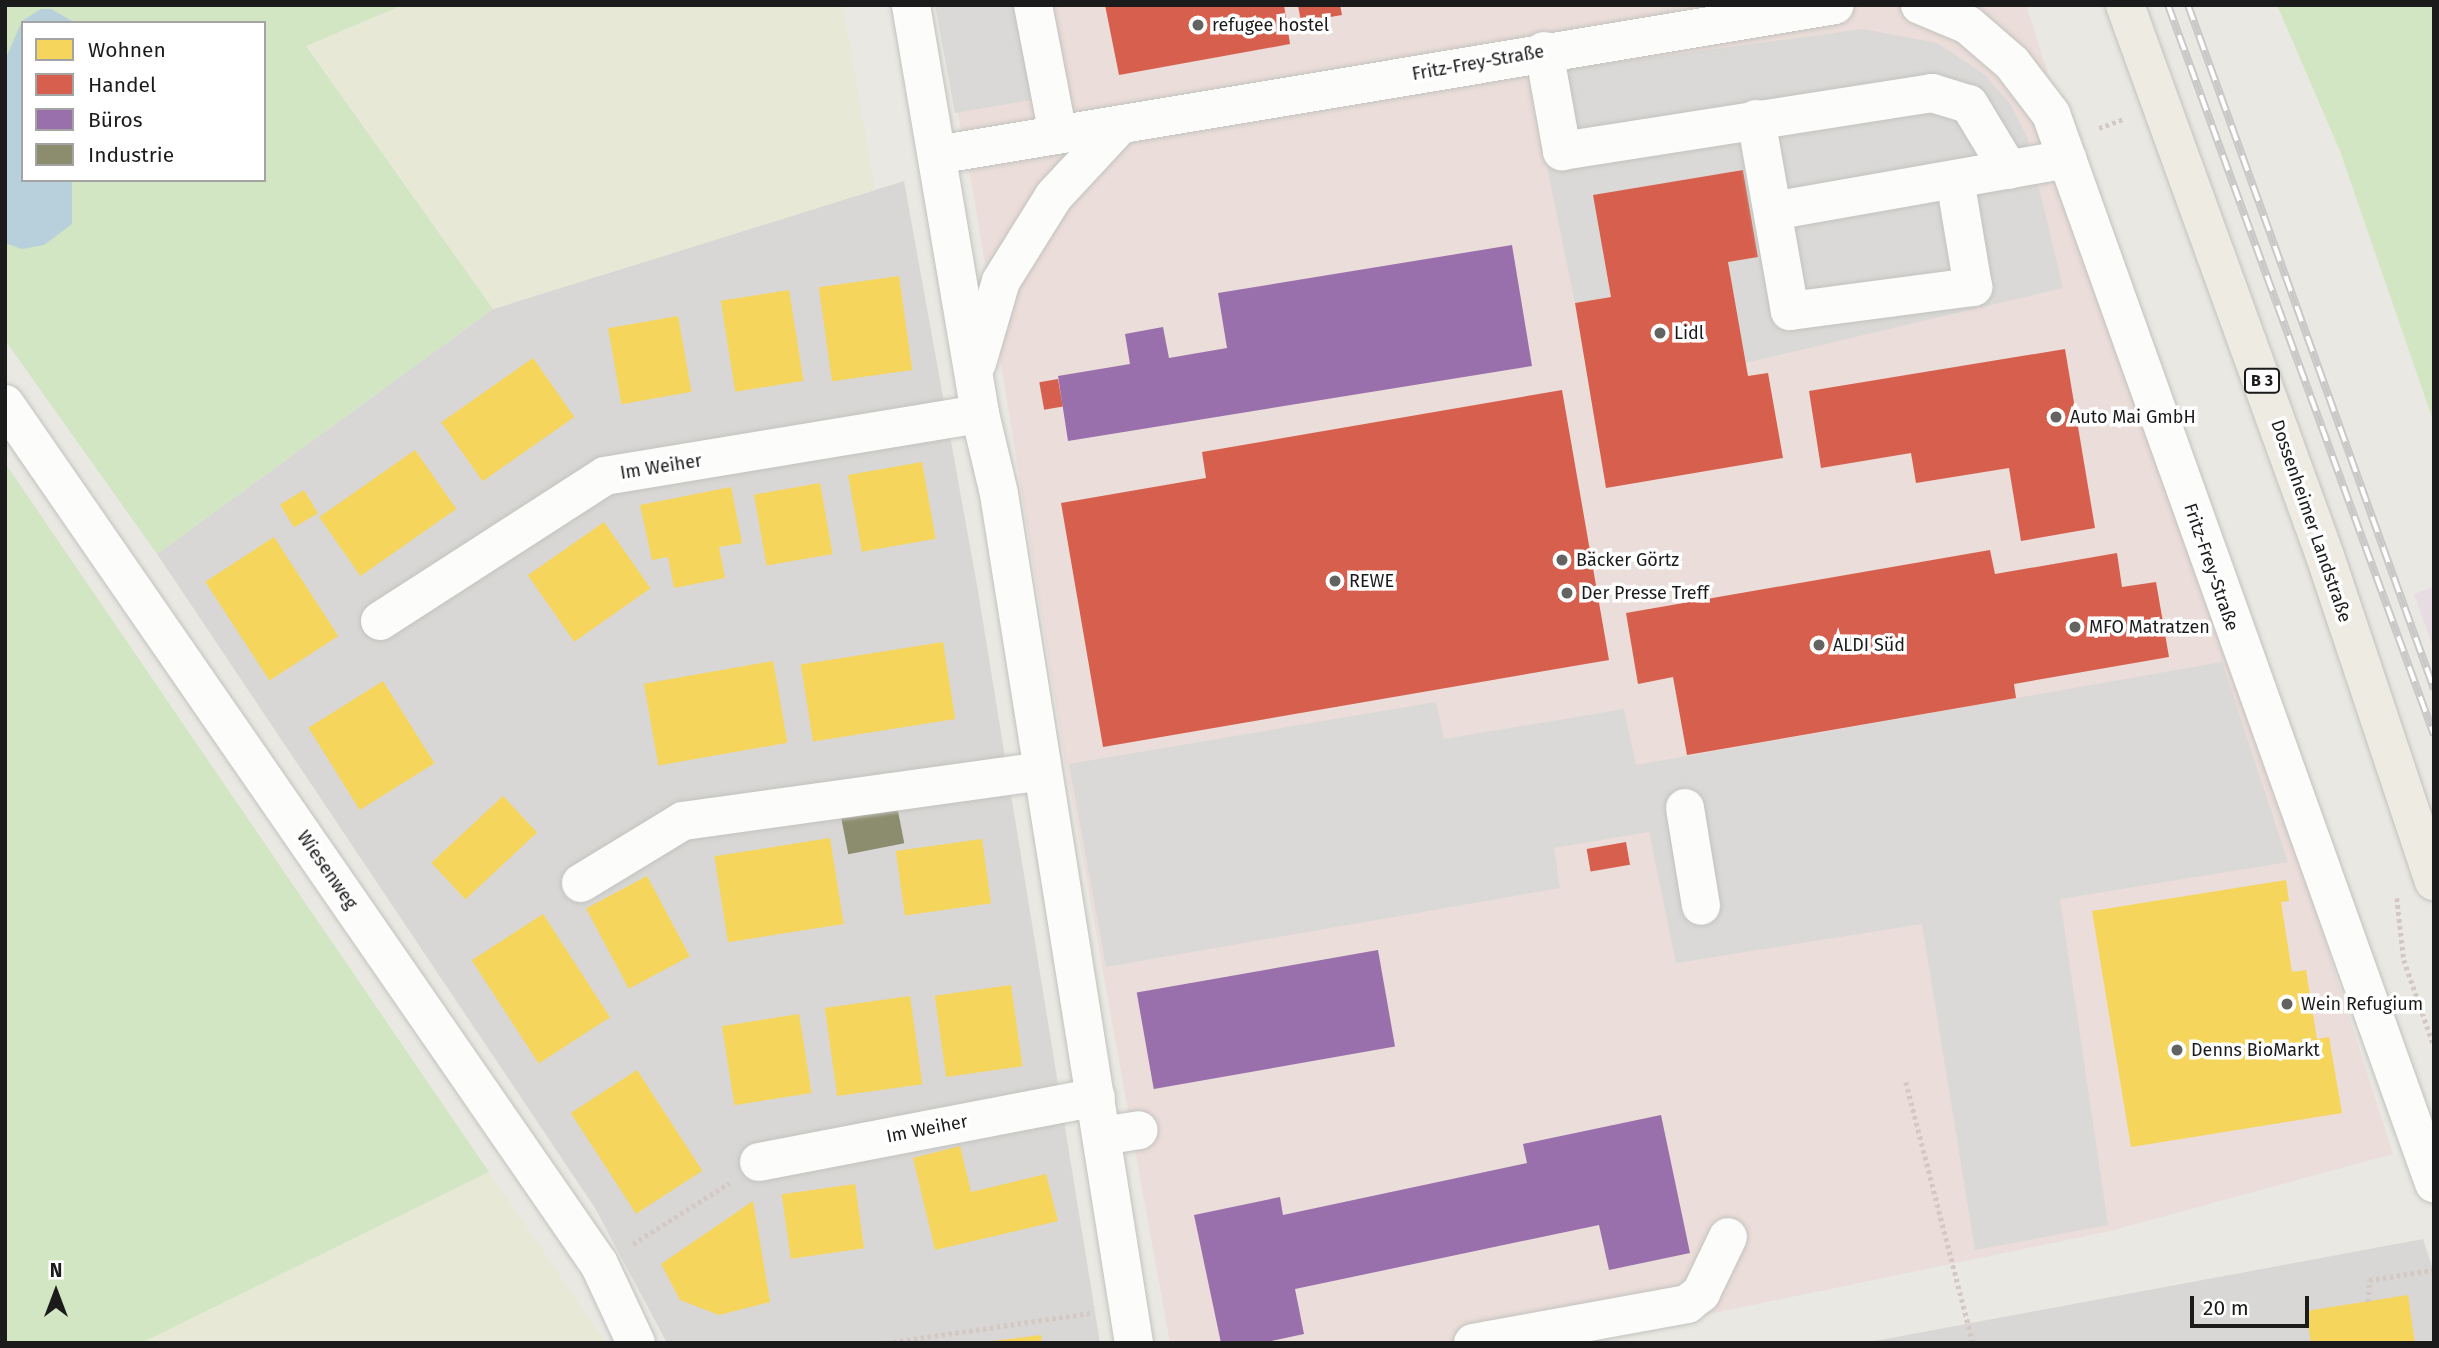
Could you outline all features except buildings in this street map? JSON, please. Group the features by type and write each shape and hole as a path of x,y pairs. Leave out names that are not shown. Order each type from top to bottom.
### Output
{"main road":[{"name":"Dossenheimer Landstraße","path":"2125,5 2325,556 2434,881"}],"street":[{"path":"911,5 980,414 999,494 1096,1097 1121,1133 1132,1325"},
{"path":"1032,5 1058,135"},
{"name":"Fritz-Frey-Straße","path":"937,155 1544,51 1656,19 1835,5"},
{"name":"Fritz-Frey-Straße","path":"1920,5 1968,25 2012,63 2051,114 2434,1182"},
{"path":"1544,51 1562,150 1933,93 1969,104 2009,170"},
{"path":"1756,120 1790,312 1973,287 1955,179"},
{"path":"974,372 1001,281 1054,196 1121,124"},
{"path":"1773,211 2067,159"},
{"name":"Wiesenweg","path":"5,404 599,1264 636,1343"},
{"name":"Im Weiher","path":"380,621 605,476 980,414"},
{"path":"581,883 683,821 1042,771"},
{"path":"1685,808 1701,906"},
{"name":"Im Weiher","path":"759,1162 1096,1097"},
{"path":"1473,1343 1687,1304 1701,1293 1728,1237"}],"path":[{"path":"1906,1082 1973,1343"},
{"path":"599,1264 759,1162"},
{"path":"2368,1302 2369,1280 2434,1270"},
{"path":"886,1343 1132,1325"}],"shaded area":[{"path":"935,5 1015,5 1032,100 955,113"},
{"path":"937,5 2026,5 2393,1154 2110,1231 1670,1322 1545,1343 1170,1343 1064,755 975,202"},
{"path":"1863,29 1937,43 1984,74 2011,105 2027,137 2063,288 1745,363 1728,262 1758,257 1743,170 1593,195 1611,297 1575,303 1528,74"},
{"path":"904,181 978,591 1100,1343 667,1343 595,1208 157,554 493,309"},
{"path":"2434,587 2434,649 2414,594"},
{"path":"2222,662 2288,862 2060,899 2108,1225 1975,1250 1922,924 1676,963 1649,832 1554,848 1560,888 1106,967 1069,764 1436,702 1444,739 1624,709 1636,765"},
{"path":"2423,1239 2434,1272 2434,1343 1864,1343"}],"green space":[{"path":"5,5 403,5 306,46 493,309 157,554 5,340"},
{"path":"403,5 843,5 875,190 493,309 306,45"},
{"path":"2277,5 2434,5 2434,423 2340,151"},
{"path":"5,463 489,1172 141,1343 5,1343"},
{"path":"489,1172 606,1343 141,1343"}],"water":[{"path":"41,9 51,9 72,21 22,21"},
{"path":"21,23 21,182 72,182 72,224 44,245 22,249 5,243 5,60"}],"railway":[{"path":"2168,5 2434,735"},
{"path":"2188,5 2434,689"}],"place":[{"name":"refugee hostel","path":"1198,25"},
{"name":"Lidl","path":"1660,333"},
{"name":"Auto Mai GmbH","path":"2056,417"},
{"name":"Bäcker Görtz","path":"1562,560"},
{"name":"REWE","path":"1335,581"},
{"name":"Der Presse Treff","path":"1567,593"},
{"name":"MFO Matratzen","path":"2075,627"},
{"name":"ALDI Süd","path":"1819,645"},
{"name":"Wein Refugium","path":"2287,1004"},
{"name":"Denns BioMarkt","path":"2177,1050"}]}
